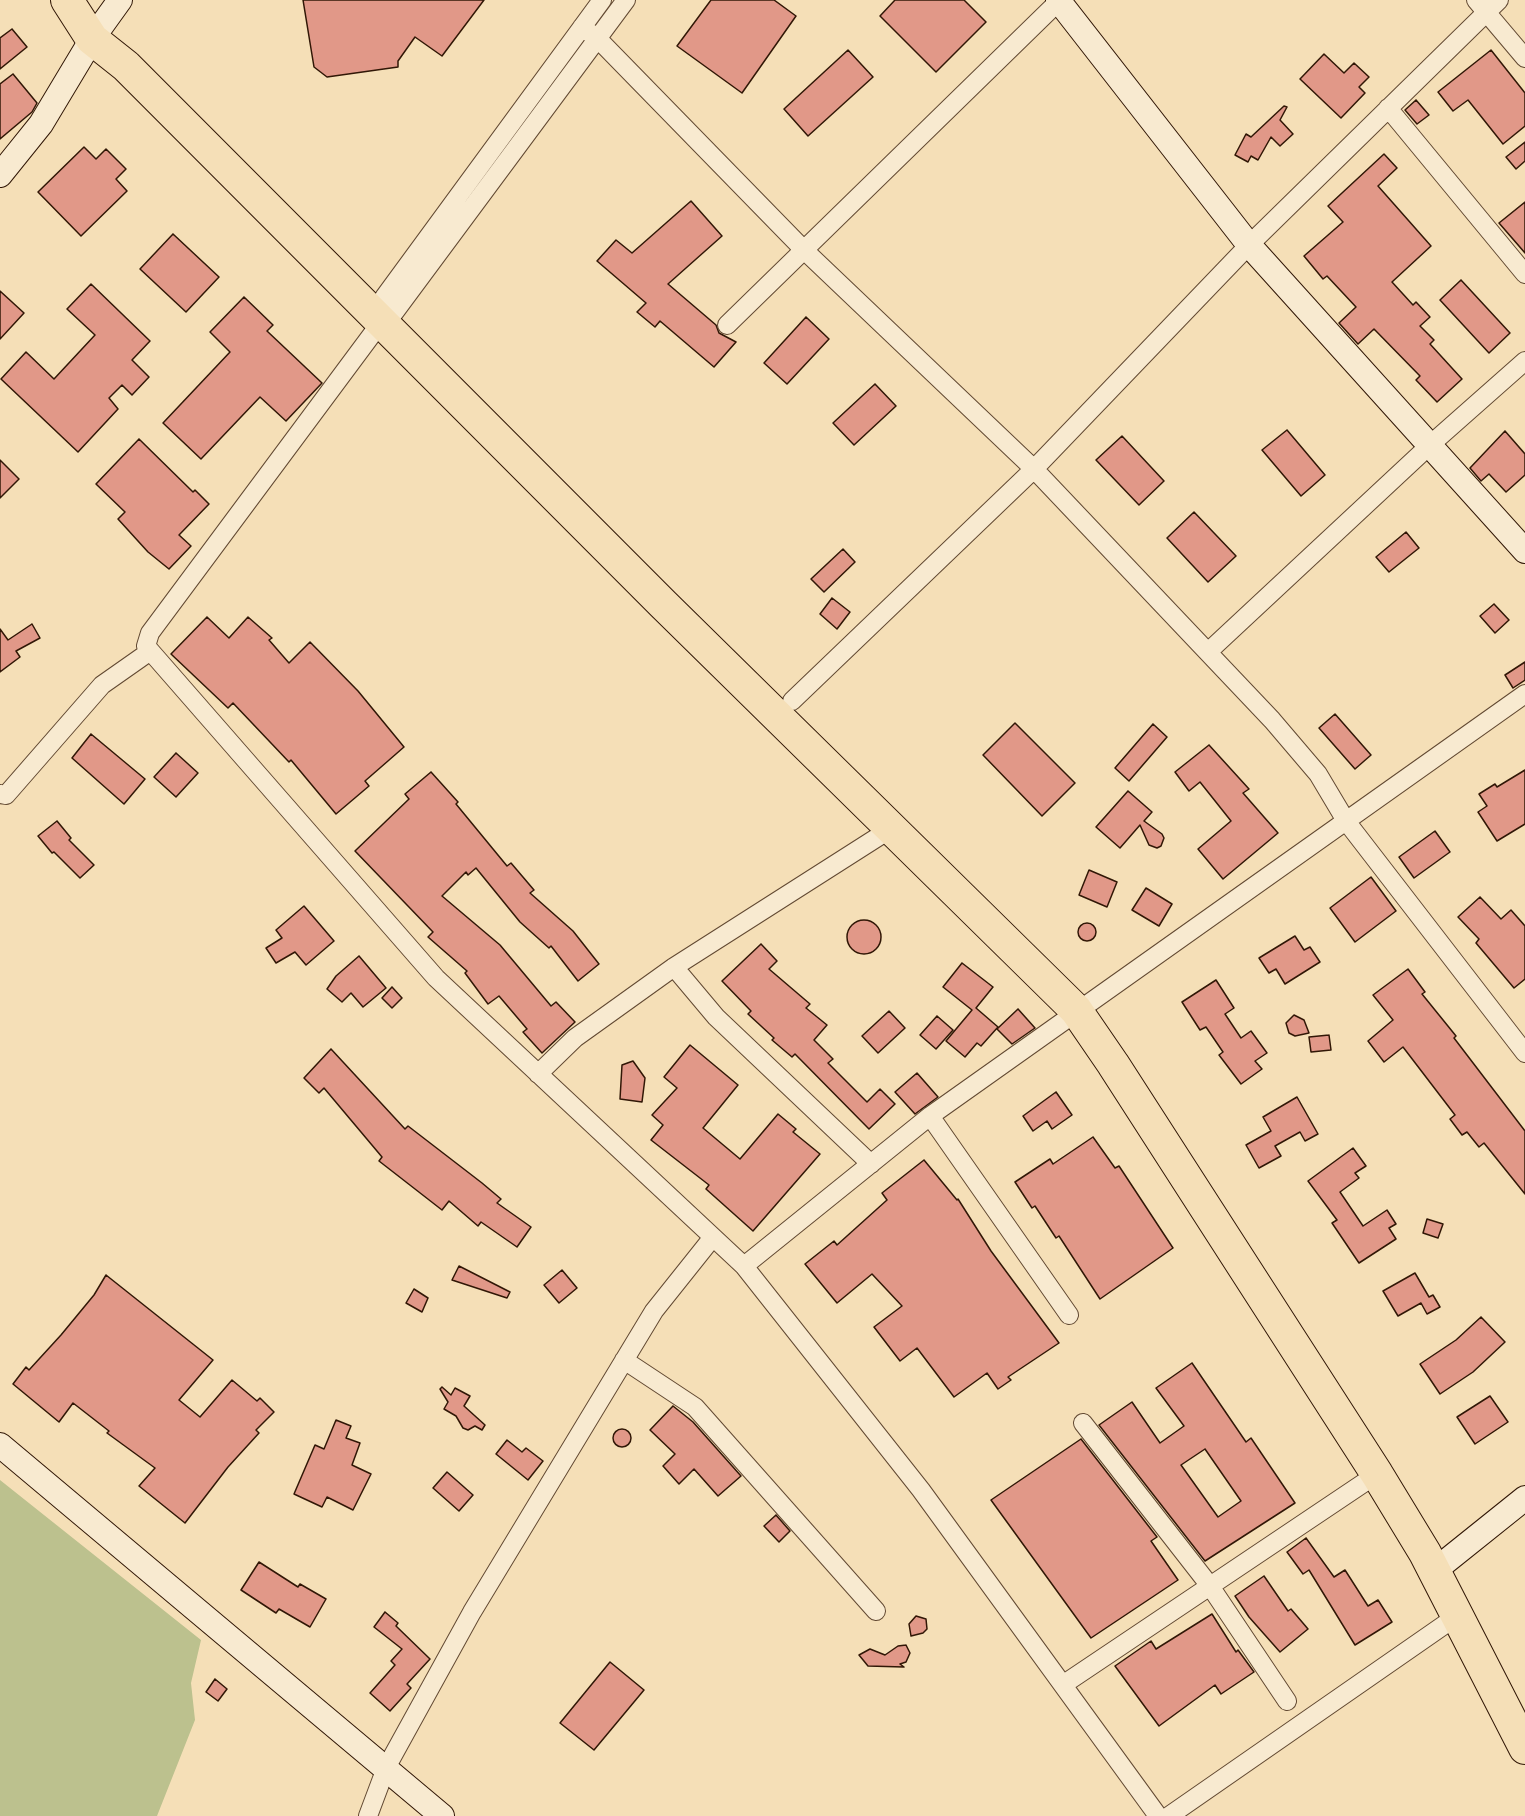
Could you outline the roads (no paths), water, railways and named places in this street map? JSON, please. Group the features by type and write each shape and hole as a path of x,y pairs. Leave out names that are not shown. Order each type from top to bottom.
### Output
{"highway":[{"path":"68,2 105,20 139,51 384,314 892,828 1084,1004 1107,1054 1377,1474 1443,1564 1457,1616 1525,1748"},
{"path":"384,314 792,701 1131,1052 1525,1701"}],"street":[{"path":"384,314 602,0"},
{"path":"626,0 384,314 150,633 146,641 149,652 436,978 744,1266 921,1490 1158,1816"},
{"path":"727,325 1059,0 1249,245 1525,550"},
{"path":"792,701 1034,469 1249,245 1388,108 1487,4 1525,58"},
{"path":"0,175 41,124 105,20"},
{"path":"582,27 598,39 803,249 1034,469 1209,651 1318,774 1346,821 1525,1053"},
{"path":"1388,108 1525,274"},
{"path":"1209,651 1430,445 1525,361"},
{"path":"0,794 6,795 102,685 149,652"},
{"path":"744,1266 930,1116 1084,1004 1525,694"},
{"path":"538,1074 575,1038 674,967 892,828"},
{"path":"674,967 716,1017 871,1164"},
{"path":"930,1116 1069,1315"},
{"path":"368,1816 386,1768 452,1647 654,1311 713,1237"},
{"path":"624,1360 695,1407 876,1611"},
{"path":"1083,1423 1210,1586 1287,1701"},
{"path":"0,1445 442,1816"},
{"path":"1064,1684 1377,1474"},
{"path":"1443,1564 1525,1498"},
{"path":"1169,1816 1457,1616"}]}
